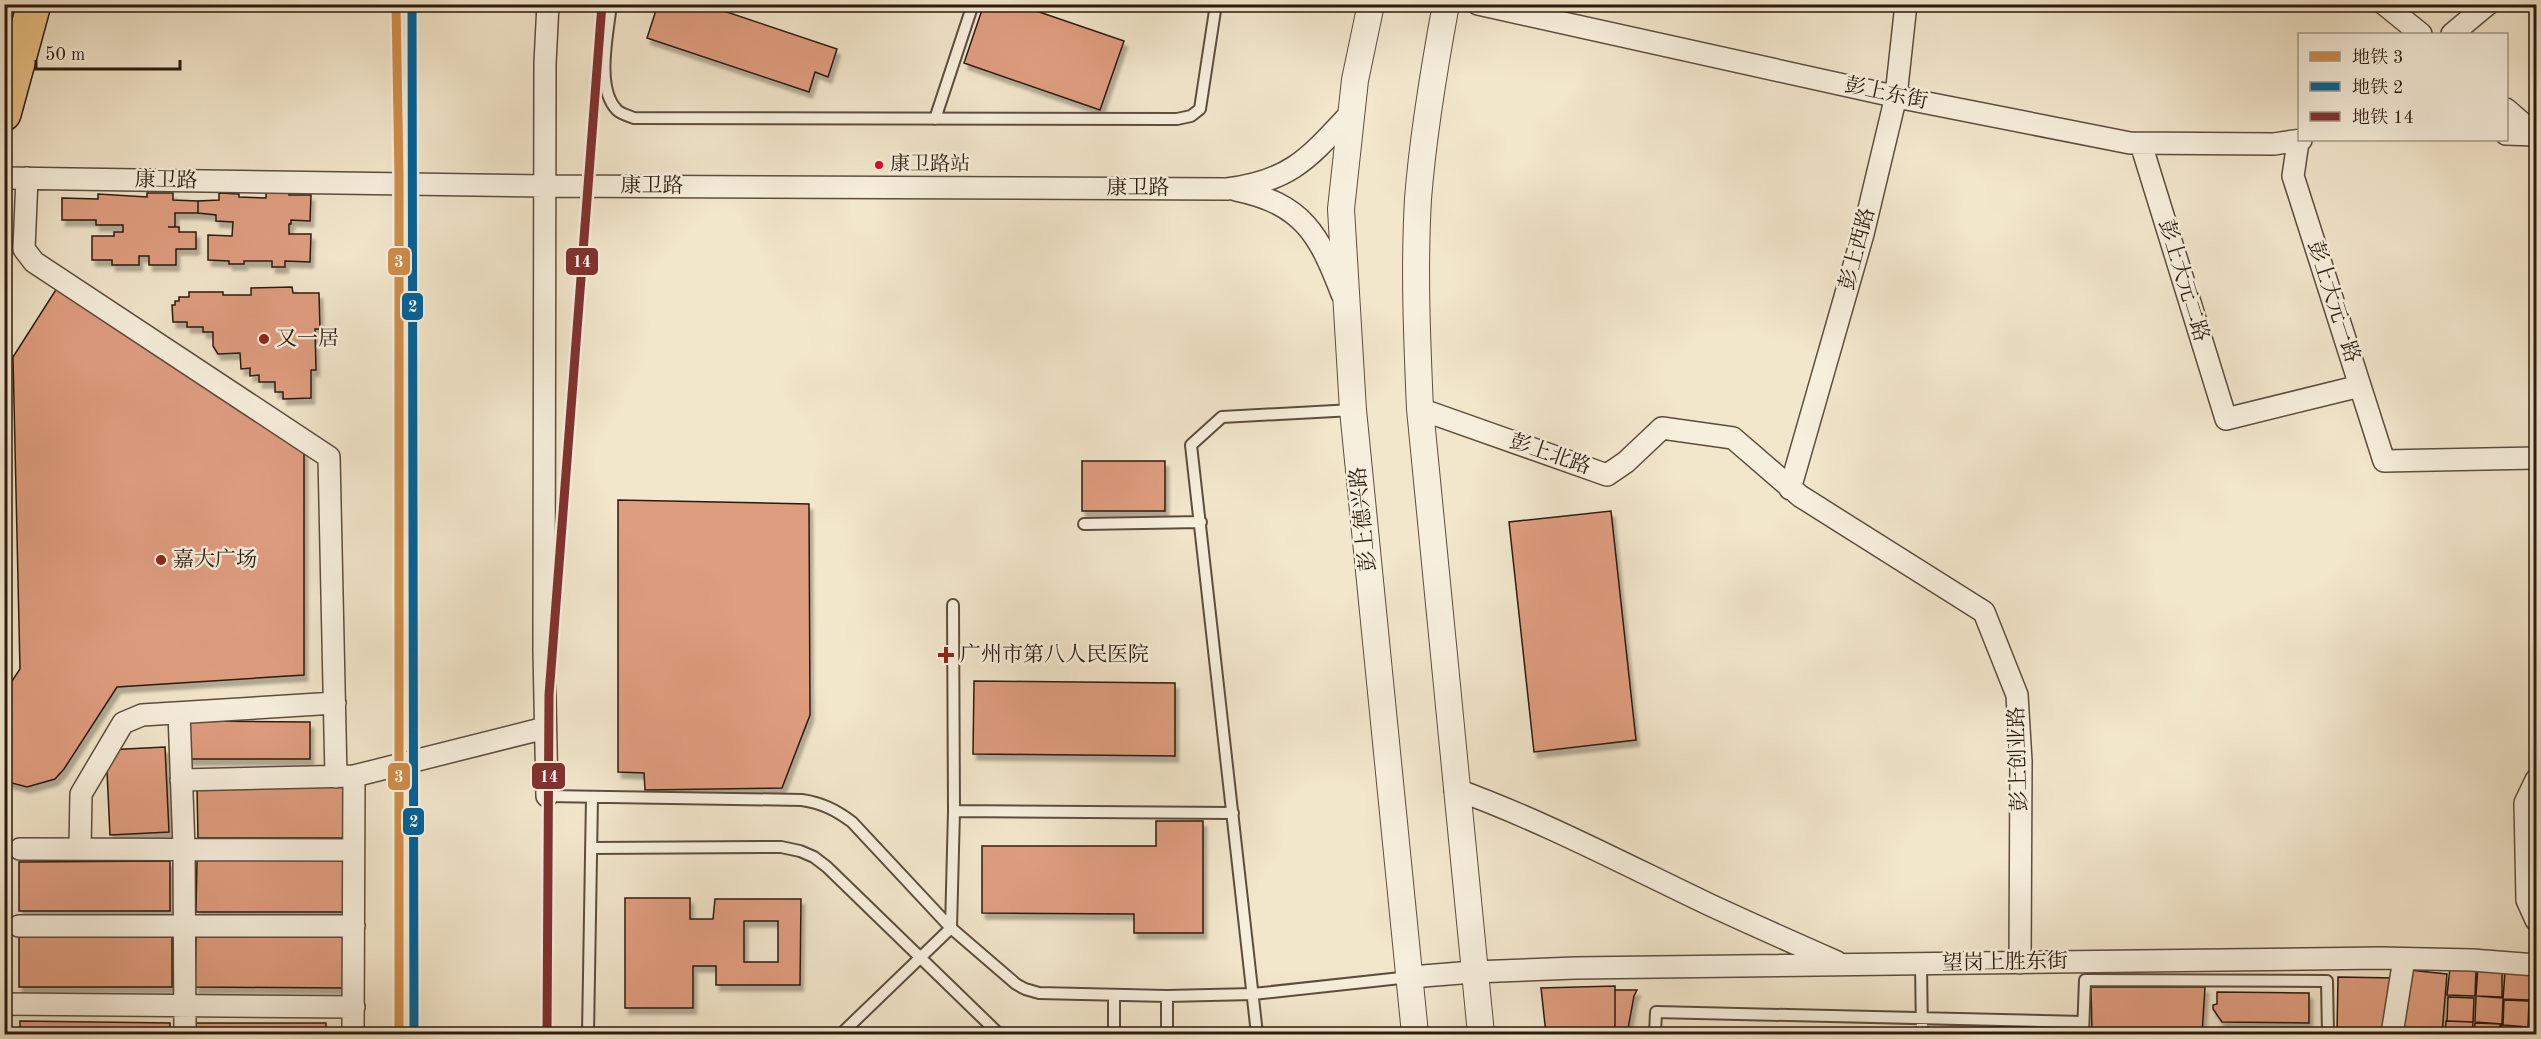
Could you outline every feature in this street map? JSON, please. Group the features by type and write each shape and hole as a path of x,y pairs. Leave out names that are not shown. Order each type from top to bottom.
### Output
{"main road":[{"path":"4,114 34,4"}],"street":[{"path":"547,796 545,186 548,4"},
{"name":"彭上德兴路","path":"1371,4 1350,114 1341,209 1353,410 1415,1035"},
{"path":"1446,4 1434,69 1418,199 1417,323 1420,409 1480,1035"},
{"name":"彭上东街","path":"1478,4 1896,96 2130,143 2274,144 2300,141"},
{"name":"彭上西路","path":"1790,489 1863,234 1896,96 1906,4"},
{"path":"2384,4 2420,33"},
{"path":"2453,33 2488,4"},
{"path":"2508,111 2536,135"},
{"path":"1227,189 1248,186 1281,176 1320,147 1350,114"},
{"path":"2508,134 2536,135"},
{"name":"彭上大元一路","path":"2300,141 2293,176 2384,461 2536,458"},
{"name":"彭上大元二路","path":"2141,144 2226,419 2360,386"},
{"name":"康卫路","path":"4,178 545,186 1227,189"},
{"path":"27,178 24,249 34,262 329,457 335,703 352,850 353,1035"},
{"path":"1227,189 1261,196 1295,214 1310,228 1321,244 1346,305"},
{"name":"彭上北路","path":"1420,409 1607,475 1626,462 1662,428 1733,438 1790,489"},
{"name":"彭上创业路","path":"1790,489 1984,612 2017,695 2021,761 2020,963"},
{"path":"81,849 81,794 123,723 142,715 335,703"},
{"path":"179,712 184,848 185,1035"},
{"path":"181,780 345,777 545,728"},
{"path":"2536,780 2525,803 2527,900 2536,920"},
{"path":"1455,789 1509,808 1563,832 1708,904 1843,965"},
{"path":"20,849 352,850"},
{"path":"19,926 354,926"},
{"path":"2392,1035 2404,959"},
{"name":"望岗上胜东街","path":"1411,977 1575,968 1921,964 2404,959 2536,965"},
{"path":"4,1004 354,1006"}],"lane":[{"path":"611,4 604,79 608,98 618,111 634,118 935,119 1177,119 1191,116 1200,109 1216,4"},
{"path":"935,119 973,4"},
{"path":"1257,1035 1191,445 1222,417 1353,410"},
{"path":"1084,524 1201,522"},
{"path":"841,1035 919,956 951,928 954,811 954,605"},
{"path":"547,796 817,802 834,809 852,822 951,928 1025,989 1039,993 1167,996 1253,994 1411,977"},
{"path":"588,1035 592,796"},
{"path":"954,811 1233,813"},
{"path":"591,848 781,847 814,856 1002,1035"},
{"path":"1921,964 1922,1035"},
{"path":"2083,1035 2085,980 2327,981 2328,1035"},
{"path":"1114,995 1114,1035"},
{"path":"1167,996 1167,1035"},
{"path":"1655,1035 1656,1012 2082,1022"}],"building":[{"path":"658,4 703,4 837,49 828,77 815,72 809,92 647,38"},
{"path":"984,4 1016,4 1124,41 1100,110 964,63"},
{"name":"又一居","path":"266,190 290,190 289,195 311,195 310,221 291,220 289,224 289,234 311,234 310,262 285,261 285,267 272,267 272,261 244,261 244,264 229,264 229,261 208,260 208,235 232,236 233,222 216,221 216,215 198,213 198,201 219,200 219,193 239,194 239,197 266,198"},
{"path":"147,193 173,193 173,200 198,201 198,213 175,213 175,227 179,227 179,232 196,232 196,249 176,249 176,265 149,265 149,256 139,256 139,265 112,265 112,260 92,260 92,236 114,236 114,232 123,232 123,225 96,225 96,220 62,220 62,198 98,199 98,194 147,197"},
{"name":"又一居","path":"292,287 293,293 319,293 320,329 315,329 316,370 311,370 311,398 283,399 283,392 275,392 275,382 259,382 259,375 250,376 250,368 241,369 240,353 218,354 213,346 213,332 203,332 203,327 187,327 187,322 173,322 172,305 175,305 175,301 179,301 179,297 189,297 189,292 251,295 251,288"},
{"name":"嘉大广场","path":"57,288 304,451 304,675 117,687 64,769 55,779 27,787 4,781 4,693 20,669 13,357"},
{"path":"1082,461 1165,461 1165,511 1082,511"},
{"path":"618,500 809,504 810,715 782,788 645,790 644,773 618,772"},
{"path":"1611,511 1636,740 1534,752 1509,522"},
{"path":"974,681 1175,683 1175,756 973,754"},
{"path":"184,721 310,722 310,759 184,759"},
{"path":"165,747 169,832 110,835 106,750"},
{"path":"197,786 346,786 346,838 198,838"},
{"path":"1156,821 1203,821 1203,933 1134,933 1134,914 982,913 982,846 1156,846"},
{"path":"197,860 348,860 347,912 196,912"},
{"path":"170,861 170,911 19,911 19,862"},
{"path":"625,898 690,898 690,919 713,919 715,899 801,899 800,985 716,985 716,966 693,966 693,1008 625,1008","holes":["744,921 778,921 778,962 744,962"]},
{"path":"19,936 172,936 172,987 19,987"},
{"path":"196,936 344,937 344,988 195,987"},
{"path":"2478,965 2502,967 2502,997 2476,996"},
{"path":"2450,968 2476,969 2475,996 2447,995"},
{"path":"2409,970 2447,974 2442,1034 2401,1033"},
{"path":"2505,972 2531,973 2530,1000 2503,999"},
{"path":"2338,977 2397,978 2383,1034 2337,1034"},
{"path":"1615,986 1615,1034 1546,1034 1541,988"},
{"path":"2091,987 2205,987 2202,1034 2092,1034"},
{"path":"1615,990 1637,990 1627,1034 1615,1034"},
{"path":"2217,992 2309,993 2309,1023 2222,1022 2213,1009 2213,1005 2217,1004"},
{"path":"2476,996 2503,998 2502,1024 2475,1022"},
{"path":"2448,997 2474,998 2473,1022 2447,1021"},
{"path":"2504,1000 2529,1001 2528,1027 2503,1025"},
{"path":"2531,1000 2536,1001 2536,1026 2530,1026"},
{"path":"20,1021 170,1023 170,1034 20,1034"},
{"path":"2446,1021 2473,1022 2472,1034 2445,1034"},
{"path":"193,1023 326,1023 326,1034 193,1034"},
{"path":"2475,1023 2500,1024 2500,1034 2474,1034"},
{"path":"2501,1025 2528,1027 2527,1034 2501,1034"},
{"path":"2264,1029 2297,1034 2217,1034 2217,1032"}],"metro line":[{"name":"3","path":"396,4 399,175 399,1034"},
{"name":"2","path":"412,4 414,1034"},
{"name":"14","path":"547,1034 549,695 602,4"}],"place":[{"name":"康卫路站","path":"879,165"},
{"name":"又一居","path":"264,339"},
{"name":"嘉大广场","path":"161,560"},
{"name":"广州市第八人民医院","path":"946,655"}]}
